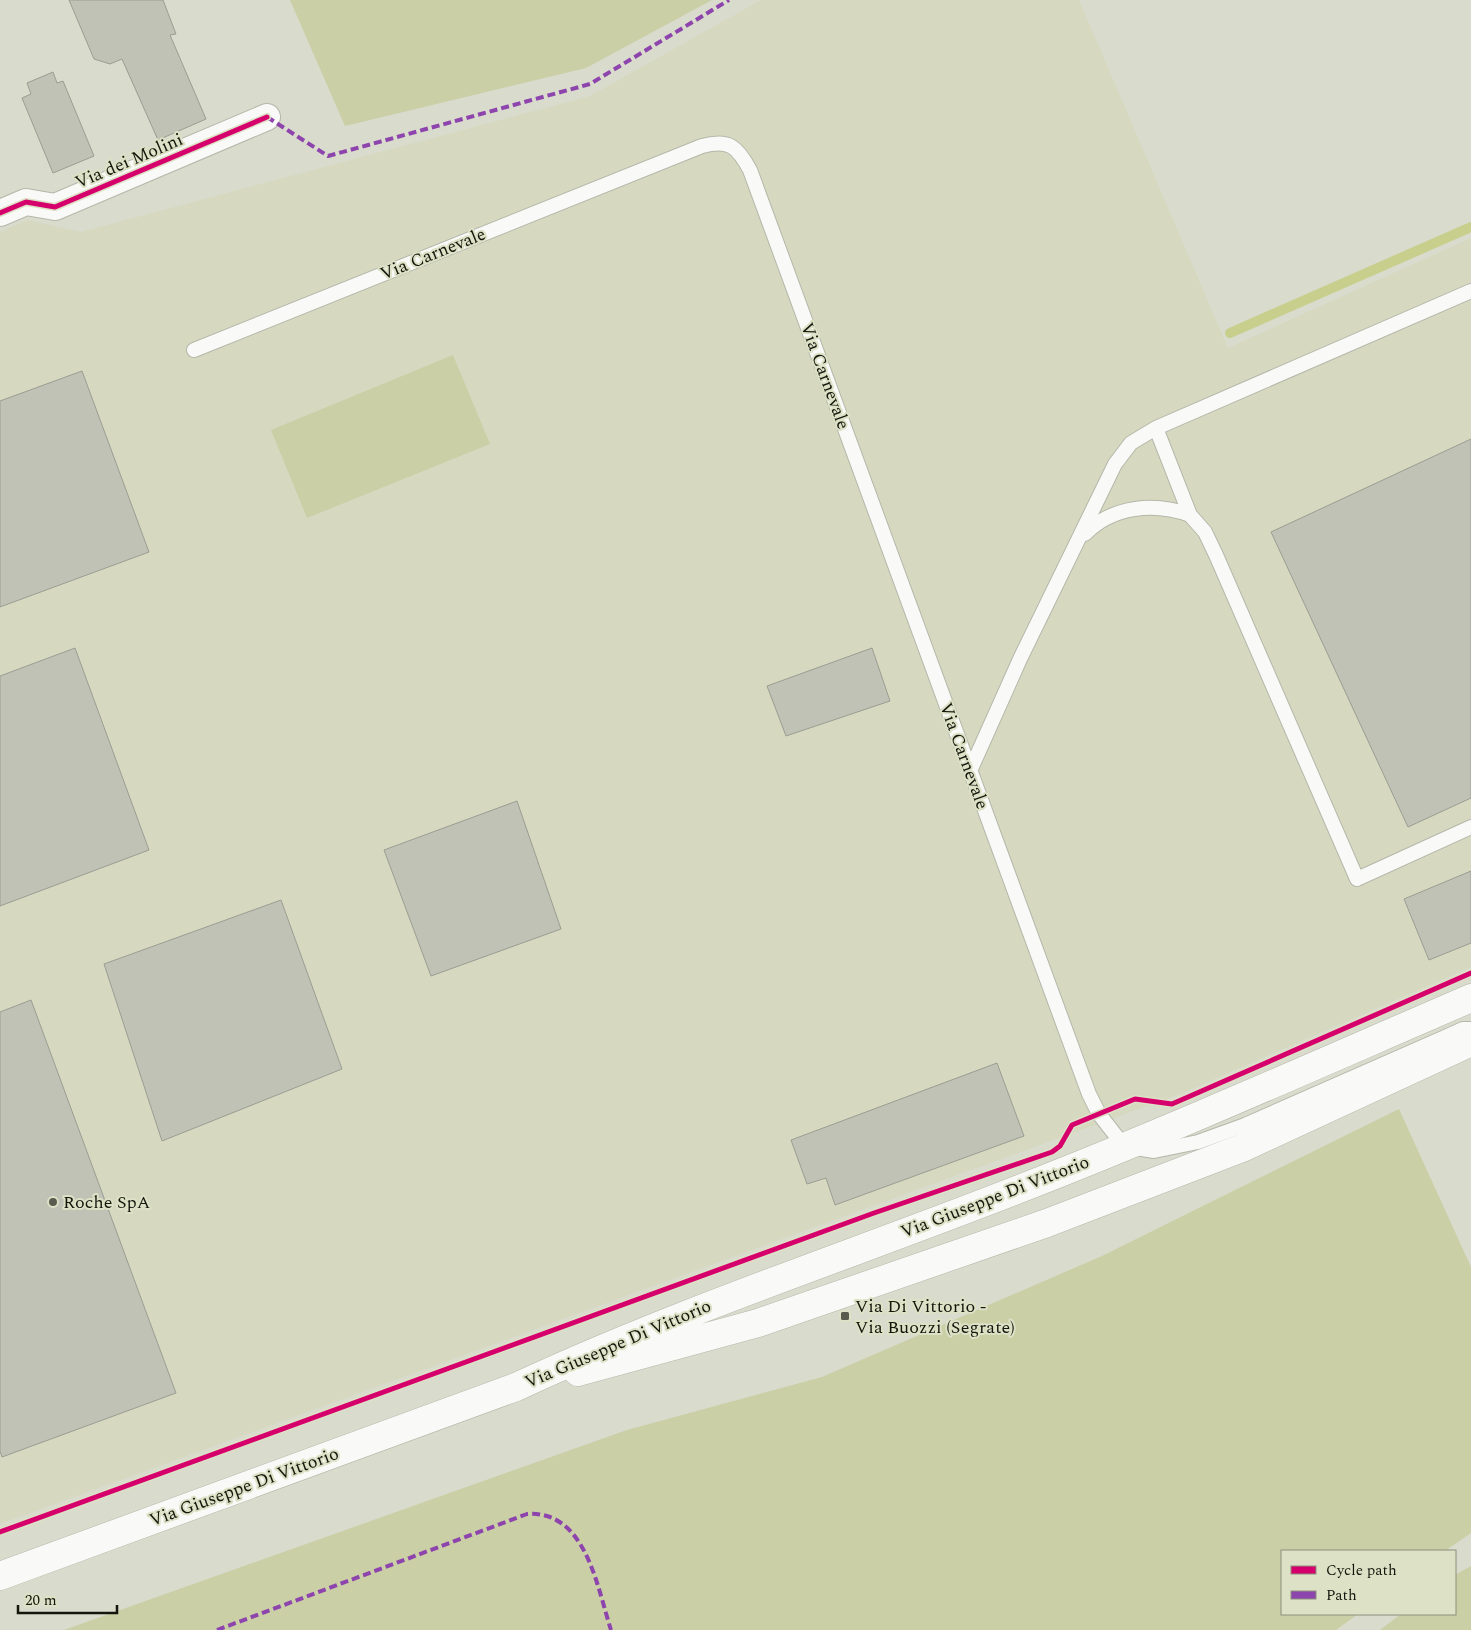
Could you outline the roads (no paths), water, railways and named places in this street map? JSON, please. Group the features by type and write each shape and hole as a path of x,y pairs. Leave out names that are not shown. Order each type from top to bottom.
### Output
{"main road":[{"name":"Via Giuseppe Di Vittorio","path":"0,1576 516,1387 595,1350 739,1293 1033,1184 1471,998"},
{"name":"Via Giuseppe Di Vittorio","path":"516,1387 632,1359 758,1323 1047,1223 1227,1154 1471,1042"}],"street":[{"name":"Via dei Molini","path":"0,213 26,202 55,207 267,117"}],"lane":[{"name":"Via Carnevale","path":"194,350 702,146 715,142 733,146 739,151 750,170 1089,1094 1100,1114 1124,1146"},
{"path":"970,771 1020,659 1115,464 1131,443 1156,428 1471,292"},
{"path":"1156,428 1190,515 1205,532 1216,555 1357,879 1471,827"},
{"path":"1080,539 1094,525 1130,509 1172,508 1190,515"},
{"path":"1124,1146 1154,1151 1198,1142 1245,1125 1463,1029 1471,1029"}],"waterway":[{"path":"1230,333 1471,227"}],"place":[{"name":"Roche SpA","path":"53,1202"},
{"name":"Via Di Vittorio - Via Buozzi (Segrate)","path":"845,1316"}]}
